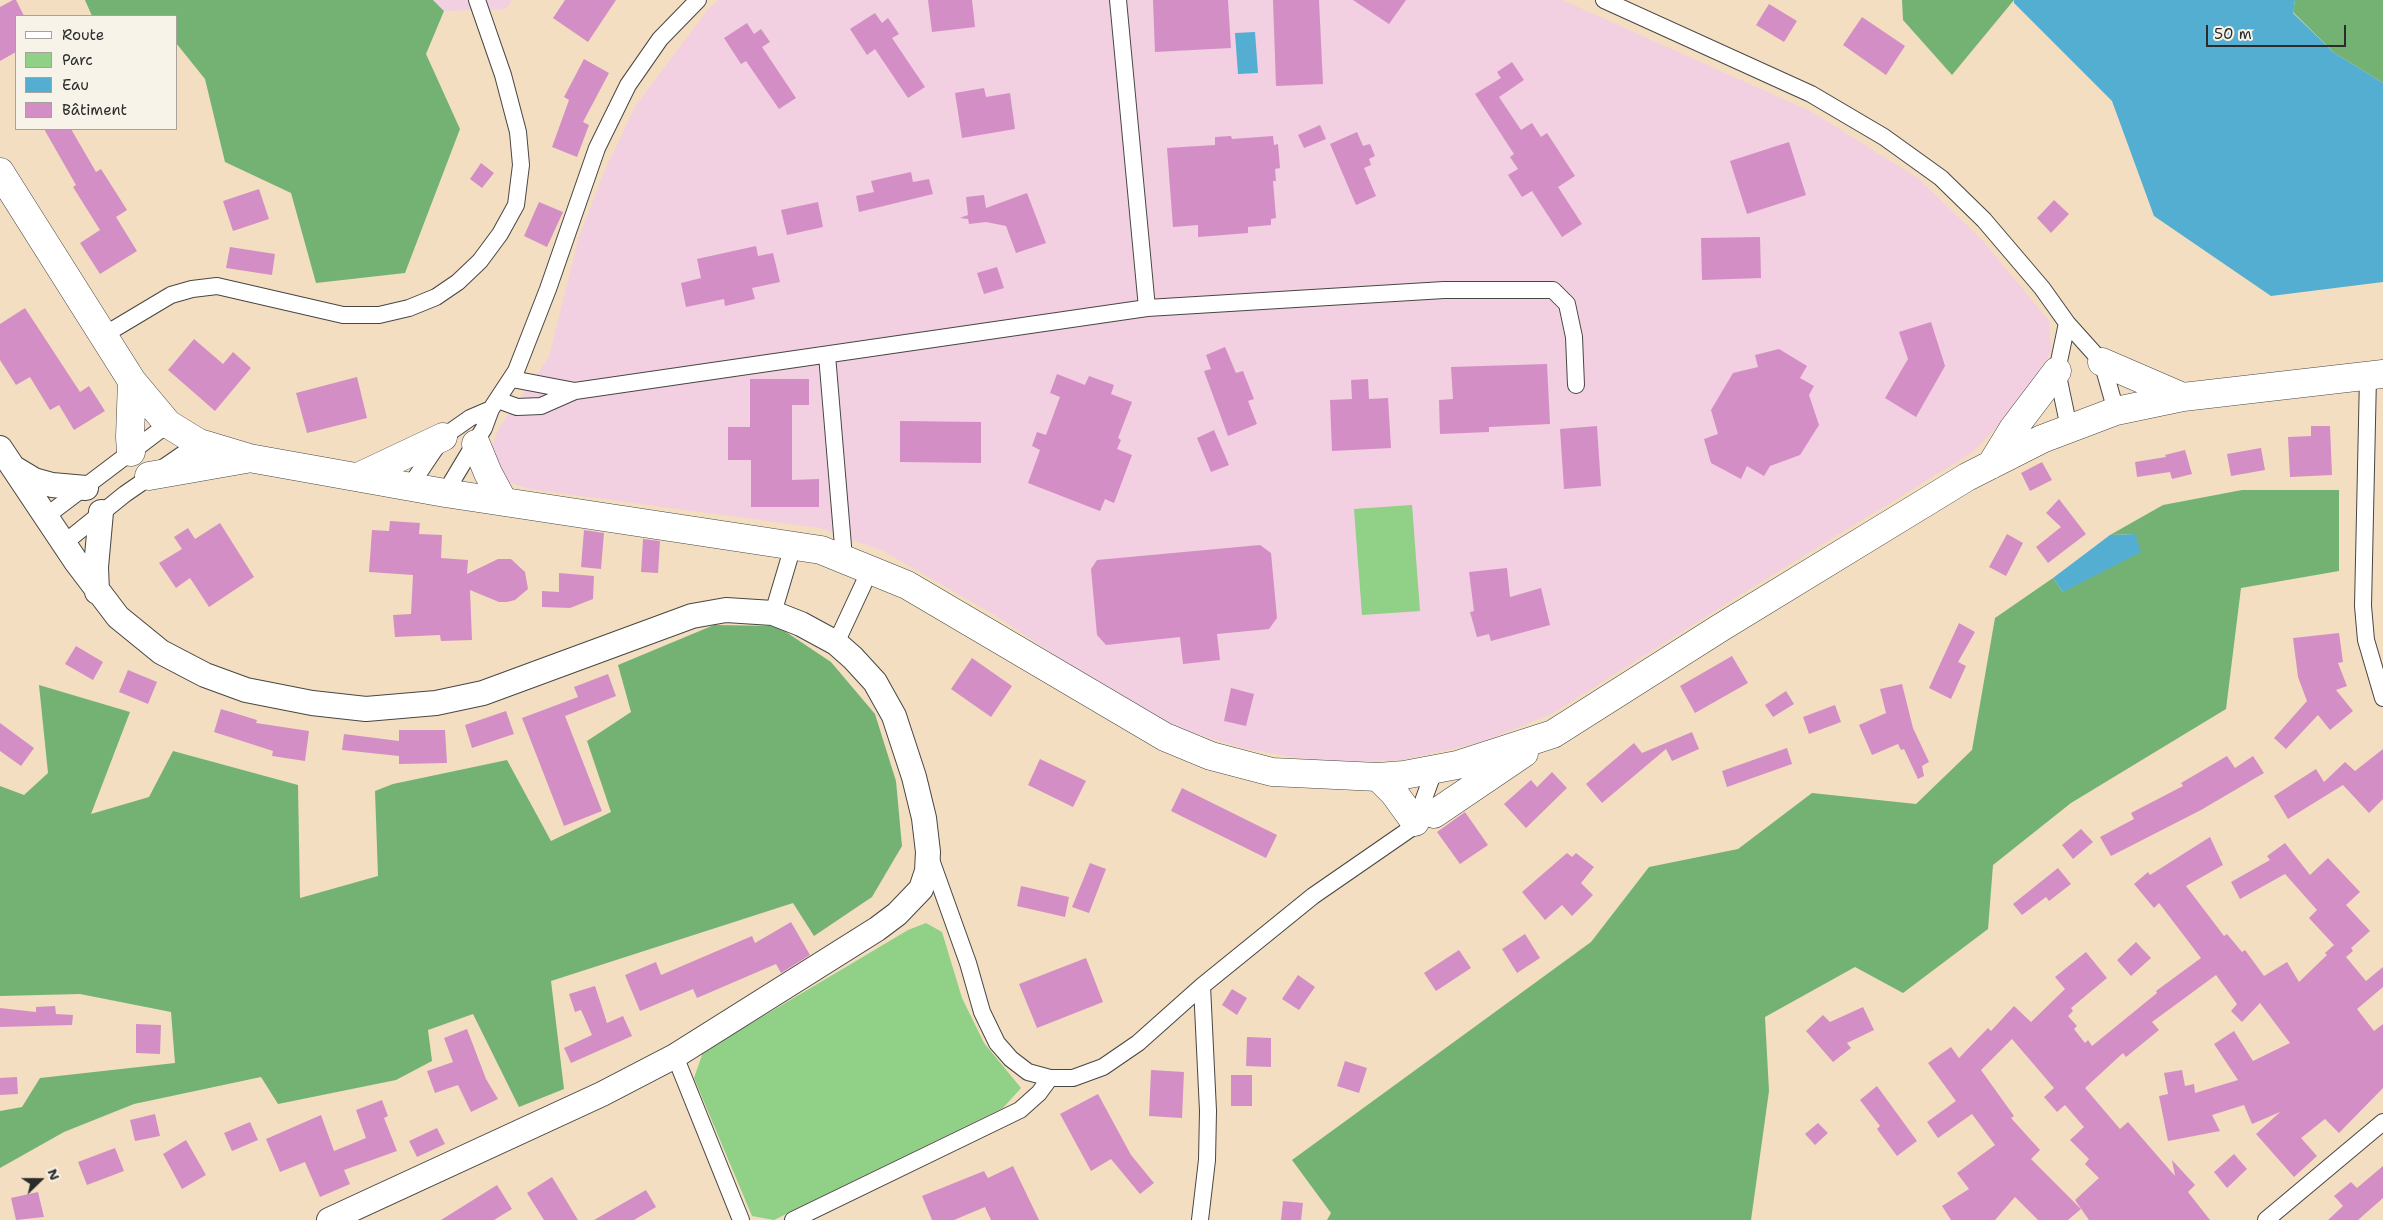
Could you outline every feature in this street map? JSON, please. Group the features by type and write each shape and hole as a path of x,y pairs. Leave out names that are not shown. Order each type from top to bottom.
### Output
{"highway":[{"path":"0,172 132,381 168,424 199,443 249,458 446,493 821,550 907,585 1165,737 1211,756 1272,772 1378,777 1446,768 1553,734"},
{"path":"2102,362 2182,397"},
{"path":"1990,465 2008,437 2058,371"},
{"path":"1378,777 1421,820 1728,623 1967,477 2069,428 2116,411 2182,397 2376,375"},
{"path":"131,452 132,381"},
{"path":"358,476 443,437"},
{"path":"476,444 488,473 503,501"},
{"path":"150,476 249,458"}],"street":[{"path":"104,335 172,295 217,286 343,314 379,315 409,308 436,297 458,282 485,254 500,234 516,205 521,165 518,132 503,75 477,0"},
{"path":"446,493 476,444 495,404 512,379 548,289 596,148 628,85 660,39 698,0"},
{"path":"1118,0 1148,308"},
{"path":"1604,0 1811,94 1884,137 1941,178 1984,220 2042,288 2067,324 2088,344 2102,362 2116,411"},
{"path":"410,486 443,437 470,418 495,404 529,408 541,406 575,391 1148,308 1444,290 1553,290 1567,304 1574,337 1576,386"},
{"path":"2067,324 2058,371 2069,428"},
{"path":"827,355 844,558"},
{"path":"2376,375 2363,606 2366,640 2383,698"},
{"path":"512,379 575,391"},
{"path":"45,517 86,488 168,424"},
{"path":"63,544 101,512 199,443"},
{"path":"6,457 34,480 52,485 86,488"},
{"path":"6,457 63,544 118,617 161,652 205,675 246,690 312,703 366,709 436,704 483,693 692,616 726,610 774,613 836,643 854,658 875,682 894,716 914,777 924,818 928,852 926,871 921,889 897,914 877,929 674,1056 602,1094 329,1220"},
{"path":"98,592 96,567 101,512"},
{"path":"774,613 793,546"},
{"path":"836,643 870,570"},
{"path":"928,852 968,963 982,1012 997,1043 1011,1059 1028,1072 1050,1078 1073,1078 1103,1066 1138,1043 1202,986 1313,896 1421,820 1450,788 1446,768"},
{"path":"1421,820 1446,768"},
{"path":"1200,1220 1204,1202 1208,1111 1202,986"},
{"path":"674,1056 741,1220"},
{"path":"793,1220 1020,1110 1039,1093 1050,1078"},
{"path":"2266,1220 2383,1122"},
{"path":"1187,1220 1204,1202"}],"shaded area":[{"path":"433,0 512,0 506,9 444,11"},
{"path":"719,0 1562,0 1812,112 1919,179 1982,240 2049,321 2051,352 2022,401 1973,452 1756,585 1553,713 1482,742 1402,760 1324,762 1246,749 1174,727 1090,679 995,615 883,551 820,528 529,489 509,482 498,473 491,456 493,443 499,428 549,357 578,240 604,172 636,105 709,8"}],"green space":[{"path":"85,0 433,0 444,11 426,54 460,129 405,273 316,283 291,193 225,162 205,79 178,45 178,15 92,15"},
{"path":"1902,0 2014,0 1952,75 1903,20"},
{"path":"2295,0 2383,0 2383,83 2333,52 2293,12"},
{"path":"2242,490 2339,490 2339,571 2241,588 2226,709 2071,803 1993,865 1988,929 1903,993 1855,967 1765,1017 1769,1091 1751,1220 1327,1220 1331,1213 1292,1160 1591,942 1649,867 1738,849 1812,793 1916,804 1972,750 1995,618 2053,578 2063,592 2135,534 2110,535 2163,505"},
{"path":"1412,505 1420,611 1362,615 1354,509"},
{"path":"714,625 777,626 831,662 875,714 896,781 902,846 872,897 814,936 793,903 551,981 564,1089 519,1107 473,1014 428,1030 432,1061 396,1080 278,1104 261,1077 134,1104 64,1132 0,1168 0,1111 22,1107 40,1078 175,1063 171,1012 80,994 0,996 0,786 24,795 48,773 39,685 130,712 91,814 149,797 173,751 298,785 300,898 378,876 375,791 393,784 507,760 551,841 611,812 587,741 631,712 618,665"},
{"path":"926,923 942,932 962,998 984,1043 1021,1088 1003,1108 774,1220 752,1216 694,1078 703,1052 908,930"}],"water":[{"path":"2014,0 2295,0 2293,13 2333,52 2383,83 2383,282 2271,296 2154,216 2112,101 2014,3"},
{"path":"1255,32 1258,73 1238,74 1235,33"},
{"path":"2135,534 2141,552 2063,592 2053,578 2110,535"}],"building":[{"path":"16,0 24,15 15,15 15,53 0,61 0,7"},
{"path":"565,0 616,0 588,42 553,18"},
{"path":"928,0 972,0 975,27 932,32"},
{"path":"1153,0 1228,0 1231,48 1155,52"},
{"path":"1273,0 1319,0 1323,84 1276,86"},
{"path":"1353,0 1406,0 1389,24"},
{"path":"1769,4 1797,21 1784,42 1756,25"},
{"path":"875,13 882,23 888,18 899,34 892,38 925,87 908,98 875,49 867,55 850,29"},
{"path":"1862,17 1905,46 1886,75 1843,45"},
{"path":"747,23 754,34 761,29 770,42 762,47 796,98 779,109 746,61 741,64 724,38"},
{"path":"584,59 609,73 583,122 589,125 577,157 552,147 569,100 564,97"},
{"path":"1512,62 1524,80 1499,97 1521,130 1532,123 1541,137 1547,133 1575,176 1558,187 1582,224 1562,237 1532,191 1522,197 1508,175 1518,169 1510,157 1514,154 1475,94 1501,78 1497,72"},
{"path":"984,88 986,97 1010,93 1015,129 962,138 955,93"},
{"path":"1320,125 1326,139 1304,148 1298,135"},
{"path":"45,130 72,130 96,172 101,169 127,210 116,217 137,251 100,274 80,243 100,230 73,187 76,185"},
{"path":"1357,132 1363,146 1370,144 1375,156 1369,159 1371,165 1364,168 1376,196 1356,205 1330,144"},
{"path":"1231,136 1232,139 1273,136 1274,145 1278,144 1280,168 1275,169 1276,181 1273,181 1276,218 1271,219 1271,225 1248,227 1248,233 1198,237 1198,225 1173,227 1167,148 1215,145 1215,137"},
{"path":"1789,142 1806,195 1747,214 1730,161"},
{"path":"481,163 494,173 482,188 470,179"},
{"path":"911,172 913,182 929,179 933,194 859,212 856,196 874,192 871,181"},
{"path":"259,189 269,219 233,231 223,201"},
{"path":"1027,193 1046,243 1016,253 1006,226 986,222 969,224 968,219 960,218 968,215 966,197 984,195 986,208"},
{"path":"2054,200 2069,214 2051,233 2037,218"},
{"path":"539,202 563,212 547,247 524,236"},
{"path":"818,202 823,227 787,235 781,210"},
{"path":"1760,237 1761,278 1702,280 1701,238"},
{"path":"756,246 758,256 773,253 780,282 752,288 755,299 725,306 724,299 686,307 681,283 701,278 697,259"},
{"path":"230,247 275,254 272,275 226,268"},
{"path":"997,267 1004,288 984,294 977,273"},
{"path":"25,308 80,392 89,386 105,411 74,430 59,405 50,410 30,377 16,385 0,360 0,324"},
{"path":"1931,322 1945,366 1916,417 1885,398 1908,359 1899,332"},
{"path":"194,339 223,364 233,352 251,368 215,411 168,370"},
{"path":"1225,347 1236,373 1243,371 1254,399 1248,401 1257,424 1228,436 1204,371 1211,369 1206,355"},
{"path":"1779,349 1807,366 1800,378 1814,386 1809,395 1819,425 1800,455 1770,466 1764,476 1747,466 1741,479 1711,463 1704,439 1718,434 1711,410 1733,373 1758,367 1755,355"},
{"path":"1547,364 1550,424 1489,427 1489,432 1440,434 1439,400 1453,399 1451,367"},
{"path":"1057,374 1085,385 1089,376 1114,385 1111,394 1132,402 1118,438 1121,440 1117,449 1132,455 1114,503 1105,499 1100,511 1028,483 1040,450 1032,446 1037,432 1046,435 1060,397 1050,393"},
{"path":"357,377 367,418 307,433 296,393"},
{"path":"750,379 809,379 809,405 792,405 792,480 819,479 819,507 751,507 751,460 728,460 728,427 750,427"},
{"path":"1368,379 1369,399 1388,398 1391,448 1332,451 1330,400 1352,399 1351,380"},
{"path":"900,421 981,422 981,463 900,462"},
{"path":"1597,426 1601,486 1564,489 1560,429"},
{"path":"2311,426 2330,426 2332,475 2290,477 2288,437 2311,436"},
{"path":"1214,430 1229,465 1211,472 1197,438"},
{"path":"2261,448 2265,470 2231,476 2227,454"},
{"path":"2185,450 2192,474 2172,479 2170,472 2137,477 2135,462 2166,457 2165,455"},
{"path":"2042,462 2052,480 2030,491 2021,473"},
{"path":"2059,499 2086,534 2048,563 2036,547 2061,527 2046,513"},
{"path":"390,521 420,523 419,534 442,535 441,558 468,560 467,574 498,559 511,559 525,572 528,589 515,600 507,602 499,602 470,590 472,640 441,641 440,635 395,637 393,615 411,614 413,575 369,572 372,530 389,531"},
{"path":"220,523 254,577 209,607 190,578 176,588 159,563 182,549 174,537 188,528 195,539"},
{"path":"584,530 604,533 601,569 581,567"},
{"path":"2007,534 2023,543 2006,576 1989,567"},
{"path":"643,539 660,541 658,573 641,572"},
{"path":"1260,545 1271,553 1277,618 1269,629 1217,634 1220,660 1183,664 1180,637 1106,645 1097,635 1091,569 1097,560"},
{"path":"1507,568 1510,597 1541,588 1550,625 1491,641 1489,634 1477,637 1470,612 1474,611 1469,572"},
{"path":"559,573 594,576 593,599 570,608 542,607 542,591 559,592"},
{"path":"1959,623 1975,632 1958,662 1966,666 1951,699 1929,688"},
{"path":"2339,633 2343,662 2338,663 2347,686 2336,690 2353,711 2330,730 2318,715 2286,749 2274,738 2307,701 2298,677 2293,638"},
{"path":"76,646 103,662 93,680 65,664"},
{"path":"1732,656 1748,683 1695,713 1680,686"},
{"path":"972,658 1012,686 991,717 951,689"},
{"path":"128,670 157,682 148,704 119,692"},
{"path":"608,674 616,696 565,716 602,811 564,826 522,718 578,697 574,687"},
{"path":"1902,684 1913,728 1929,762 1922,766 1924,776 1918,779 1904,749 1901,750 1898,744 1872,755 1859,725 1886,713 1880,689"},
{"path":"1231,688 1254,694 1246,726 1224,721"},
{"path":"1786,691 1794,704 1773,717 1765,705"},
{"path":"1835,705 1841,722 1809,734 1803,717"},
{"path":"221,709 257,720 256,723 309,731 305,761 272,756 273,751 214,732"},
{"path":"506,711 514,734 472,748 465,725"},
{"path":"0,723 34,748 21,766 0,751"},
{"path":"399,730 445,730 447,763 399,764 399,756 342,750 344,734 399,741"},
{"path":"1692,732 1699,749 1672,761 1666,749 1602,803 1586,784 1634,743 1642,753"},
{"path":"1787,748 1792,764 1727,787 1722,771"},
{"path":"2383,749 2383,799 2369,813 2343,785 2288,819 2274,796 2316,769 2324,782 2345,762 2355,771"},
{"path":"2227,756 2235,768 2253,756 2264,773 2201,810 2111,856 2100,837 2134,819 2131,813 2183,786 2181,783"},
{"path":"1040,759 1086,781 1073,807 1028,785"},
{"path":"1552,772 1567,788 1526,828 1504,804 1531,780 1537,787"},
{"path":"1182,788 1277,835 1266,858 1171,811"},
{"path":"1465,812 1488,845 1460,864 1437,832"},
{"path":"2081,829 2093,842 2073,859 2062,845"},
{"path":"2210,837 2223,865 2186,886 2224,936 2227,934 2242,952 2245,950 2264,976 2287,962 2299,982 2327,955 2325,953 2334,945 2309,918 2317,910 2285,874 2240,899 2231,882 2270,860 2267,856 2285,843 2310,875 2328,858 2360,892 2346,905 2370,931 2351,948 2353,951 2346,957 2366,981 2383,967 2383,987 2357,1009 2374,1031 2383,1024 2383,1088 2339,1133 2325,1119 2301,1138 2317,1156 2294,1177 2256,1134 2280,1112 2252,1124 2244,1105 2212,1115 2220,1131 2168,1141 2159,1096 2168,1094 2164,1073 2182,1070 2185,1086 2194,1084 2195,1093 2238,1080 2214,1044 2234,1031 2253,1061 2290,1043 2260,1003 2242,1022 2231,1011 2237,1004 2216,975 2152,1022 2159,1030 2126,1057 2123,1053 2085,1088 2120,1129 2128,1122 2175,1176 2172,1160 2195,1185 2188,1192 2210,1220 2089,1220 2075,1200 2099,1178 2085,1164 2089,1159 2070,1140 2084,1127 2065,1105 2057,1112 2044,1097 2054,1088 2012,1039 1981,1070 2014,1116 2011,1118 2040,1150 2031,1159 2081,1209 2068,1220 2038,1220 2015,1197 1995,1220 1951,1220 1942,1206 1969,1189 1957,1173 1995,1145 1972,1114 1938,1138 1927,1122 1956,1101 1928,1063 1951,1047 1959,1058 1988,1028 1991,1031 2014,1006 2031,1022 2065,989 2055,977 2086,952 2107,978 2071,1008 2073,1011 2068,1016 2077,1026 2074,1029 2085,1043 2088,1040 2092,1046 2157,993 2156,991 2201,958 2159,903 2154,908 2134,884 2148,872 2150,875"},
{"path":"1567,853 1572,857 1576,853 1594,867 1581,883 1593,895 1572,916 1562,905 1545,920 1522,892"},
{"path":"1090,863 1106,869 1089,913 1072,907"},
{"path":"2058,868 2071,884 2049,901 2046,897 2022,915 2013,904"},
{"path":"1021,886 1069,897 1065,917 1017,906"},
{"path":"791,922 810,955 781,973 776,964 697,998 693,989 640,1011 625,975 656,962 661,975 752,936 755,943"},
{"path":"1525,934 1540,958 1517,973 1502,949"},
{"path":"2136,942 2151,958 2131,976 2117,960"},
{"path":"1459,950 1471,968 1436,991 1424,973"},
{"path":"1086,958 1103,1002 1037,1028 1019,984"},
{"path":"1298,975 1315,987 1299,1010 1282,999"},
{"path":"595,986 607,1023 623,1016 632,1036 571,1063 564,1048 592,1035 581,1010 575,1012 569,994"},
{"path":"1232,989 1247,998 1237,1015 1222,1005"},
{"path":"55,1006 56,1014 73,1015 72,1025 0,1027 0,1008 36,1012 36,1007"},
{"path":"1863,1007 1874,1030 1847,1043 1851,1048 1833,1062 1806,1031 1823,1015 1830,1022"},
{"path":"136,1024 161,1025 160,1054 136,1053"},
{"path":"467,1029 486,1079 498,1099 471,1112 458,1085 435,1093 427,1071 453,1062 444,1038"},
{"path":"1247,1037 1271,1038 1271,1067 1246,1066"},
{"path":"1345,1061 1367,1068 1359,1093 1337,1086"},
{"path":"1151,1070 1184,1072 1182,1118 1149,1116"},
{"path":"1231,1075 1252,1075 1252,1106 1231,1106"},
{"path":"17,1077 18,1094 0,1095 0,1078"},
{"path":"1877,1086 1917,1141 1897,1156 1877,1129 1880,1126 1860,1100"},
{"path":"1098,1094 1131,1155 1154,1183 1140,1194 1111,1159 1091,1171 1060,1114"},
{"path":"382,1100 388,1116 384,1118 397,1151 344,1170 350,1184 320,1197 305,1162 280,1172 266,1139 321,1115 334,1151 366,1138 356,1110"},
{"path":"155,1114 160,1136 135,1141 130,1120"},
{"path":"250,1122 258,1140 232,1151 224,1133"},
{"path":"1818,1123 1828,1133 1815,1145 1805,1134"},
{"path":"437,1128 445,1144 417,1157 409,1141"},
{"path":"186,1140 206,1175 182,1189 163,1154"},
{"path":"115,1148 124,1171 87,1185 78,1162"},
{"path":"2234,1154 2247,1169 2227,1188 2214,1172"},
{"path":"1013,1166 1039,1220 991,1220 985,1207 954,1220 932,1220 922,1196 984,1171 988,1178"},
{"path":"2383,1166 2383,1198 2358,1220 2328,1220 2343,1206 2334,1196 2351,1182 2357,1188"},
{"path":"552,1177 578,1220 544,1220 527,1193"},
{"path":"497,1185 512,1209 494,1220 441,1220"},
{"path":"646,1190 656,1207 634,1220 594,1220"},
{"path":"38,1192 44,1217 16,1220 11,1198"},
{"path":"1283,1201 1303,1203 1301,1220 1281,1220"}]}
